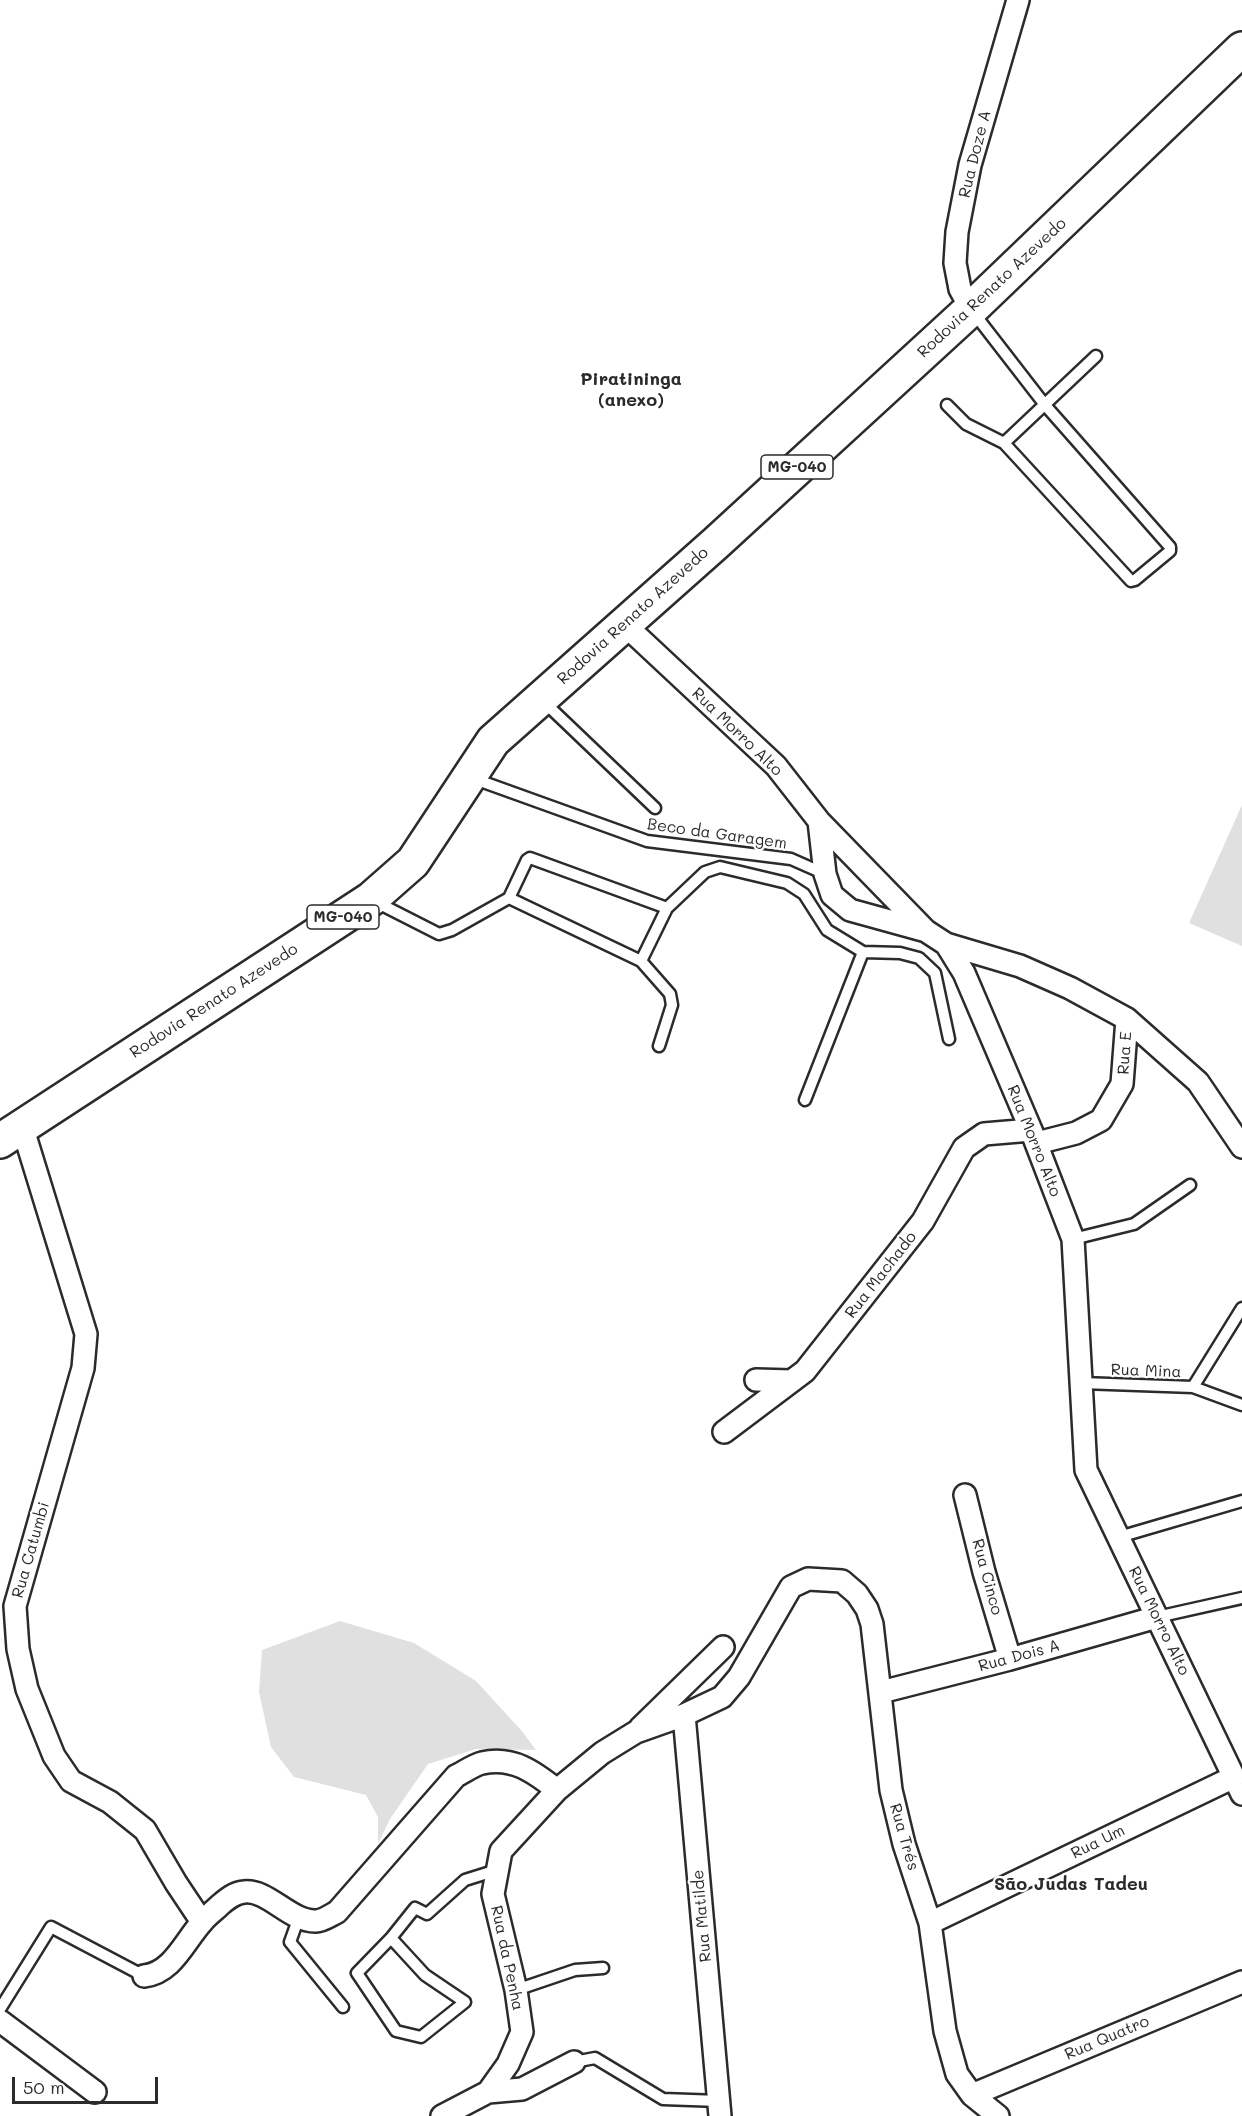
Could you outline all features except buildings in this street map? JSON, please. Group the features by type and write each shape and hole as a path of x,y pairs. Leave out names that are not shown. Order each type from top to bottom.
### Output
{"main road":[{"name":"Rodovia Renato Azevedo","path":"11,1134 370,899 413,862 493,741 971,309 1240,53"}],"street":[{"name":"Rua Doze A","path":"971,309 960,289 955,263 957,232 970,165 1018,0"},
{"name":"Rua Morro Alto","path":"624,624 776,766 819,821 825,874 832,895 850,910 926,931 946,944 964,973 1034,1137 1073,1239 1086,1470 1238,1786"},
{"path":"819,821 926,931"},
{"path":"946,944 1020,966 1070,988 1127,1019 1198,1082 1242,1147"},
{"name":"Rua E","path":"1034,1137 1076,1133 1101,1120 1122,1084 1127,1019"},
{"name":"Rua Catumbi","path":"11,1134 86,1334 82,1368 15,1606 18,1649 25,1679 54,1756 70,1780 110,1802 145,1830 202,1922"},
{"name":"Rua Machado","path":"724,1432 805,1371 922,1221 964,1148 984,1134 1034,1137"},
{"path":"756,1380 792,1381"},
{"name":"Rua Cinco","path":"965,1495 984,1572 1010,1659"},
{"name":"Rua Trés","path":"808,1579 843,1581 857,1594 867,1609 872,1624 891,1790 904,1844 930,1923 945,2031 957,2074 972,2095 998,2116"},
{"name":"Rua da Penha","path":"488,2092 508,2064 522,2032 516,1990 493,1894 501,1851 557,1790 602,1753 636,1732 684,1715 722,1697 734,1684 766,1633 791,1587 808,1579"},
{"name":"Rua Dois A","path":"881,1692 1010,1659 1157,1617"},
{"name":"Rua da Penha","path":"636,1732 723,1647"},
{"name":"Rua Matilde","path":"684,1715 719,2109"},
{"path":"144,1976 155,1975 167,1966 202,1922 230,1897 245,1892 261,1895 299,1917 317,1921 337,1912 456,1776 482,1764 510,1762 532,1771 557,1790"},
{"name":"Rua Um","path":"930,1923 1238,1786"},
{"name":"Rua Quatro","path":"972,2095 1242,1982"},
{"path":"0,2021 95,2092"},
{"path":"442,2116 488,2092 522,2090 574,2062"}],"lane":[{"path":"947,405 966,424 1004,443 1131,580 1135,580 1170,551 1170,547 1045,405 971,309"},
{"path":"1004,443 1096,356"},
{"path":"540,699 655,808"},
{"name":"Beco da Garagem","path":"469,777 647,841 791,859 825,874"},
{"path":"370,899 439,934 452,930 509,898 530,858 667,908"},
{"path":"641,961 667,908 705,872 720,867 787,883 804,894 827,930 863,952 900,953 919,958 936,973 949,1039"},
{"path":"509,898 641,961 670,994 672,1005 659,1046"},
{"path":"805,1100 863,952"},
{"path":"1073,1239 1134,1224 1190,1185"},
{"path":"1193,1388 1242,1308"},
{"name":"Rua Mina","path":"1082,1383 1193,1388 1242,1405"},
{"path":"1119,1537 1242,1501"},
{"path":"1157,1617 1242,1598"},
{"path":"391,1938 425,1975 465,2002 421,2037 396,2031 357,1973 391,1938 415,1908 427,1914 465,1880 497,1870"},
{"path":"299,1917 290,1942 343,2007"},
{"path":"0,2009 51,1927 144,1976"},
{"path":"516,1990 575,1970 603,1968"},
{"path":"574,2062 595,2058 663,2099 719,2109"}],"shaded area":[{"path":"1242,805 1242,946 1189,923"},
{"path":"340,1621 414,1643 476,1681 521,1730 536,1750 476,1749 428,1764 390,1819 378,1844 378,1817 366,1795 294,1777 271,1747 259,1692 262,1650"}],"district":[{"name":"Piratininga (anexo)","path":"631,389"},
{"name":"São Judas Tadeu","path":"1071,1884"}]}
